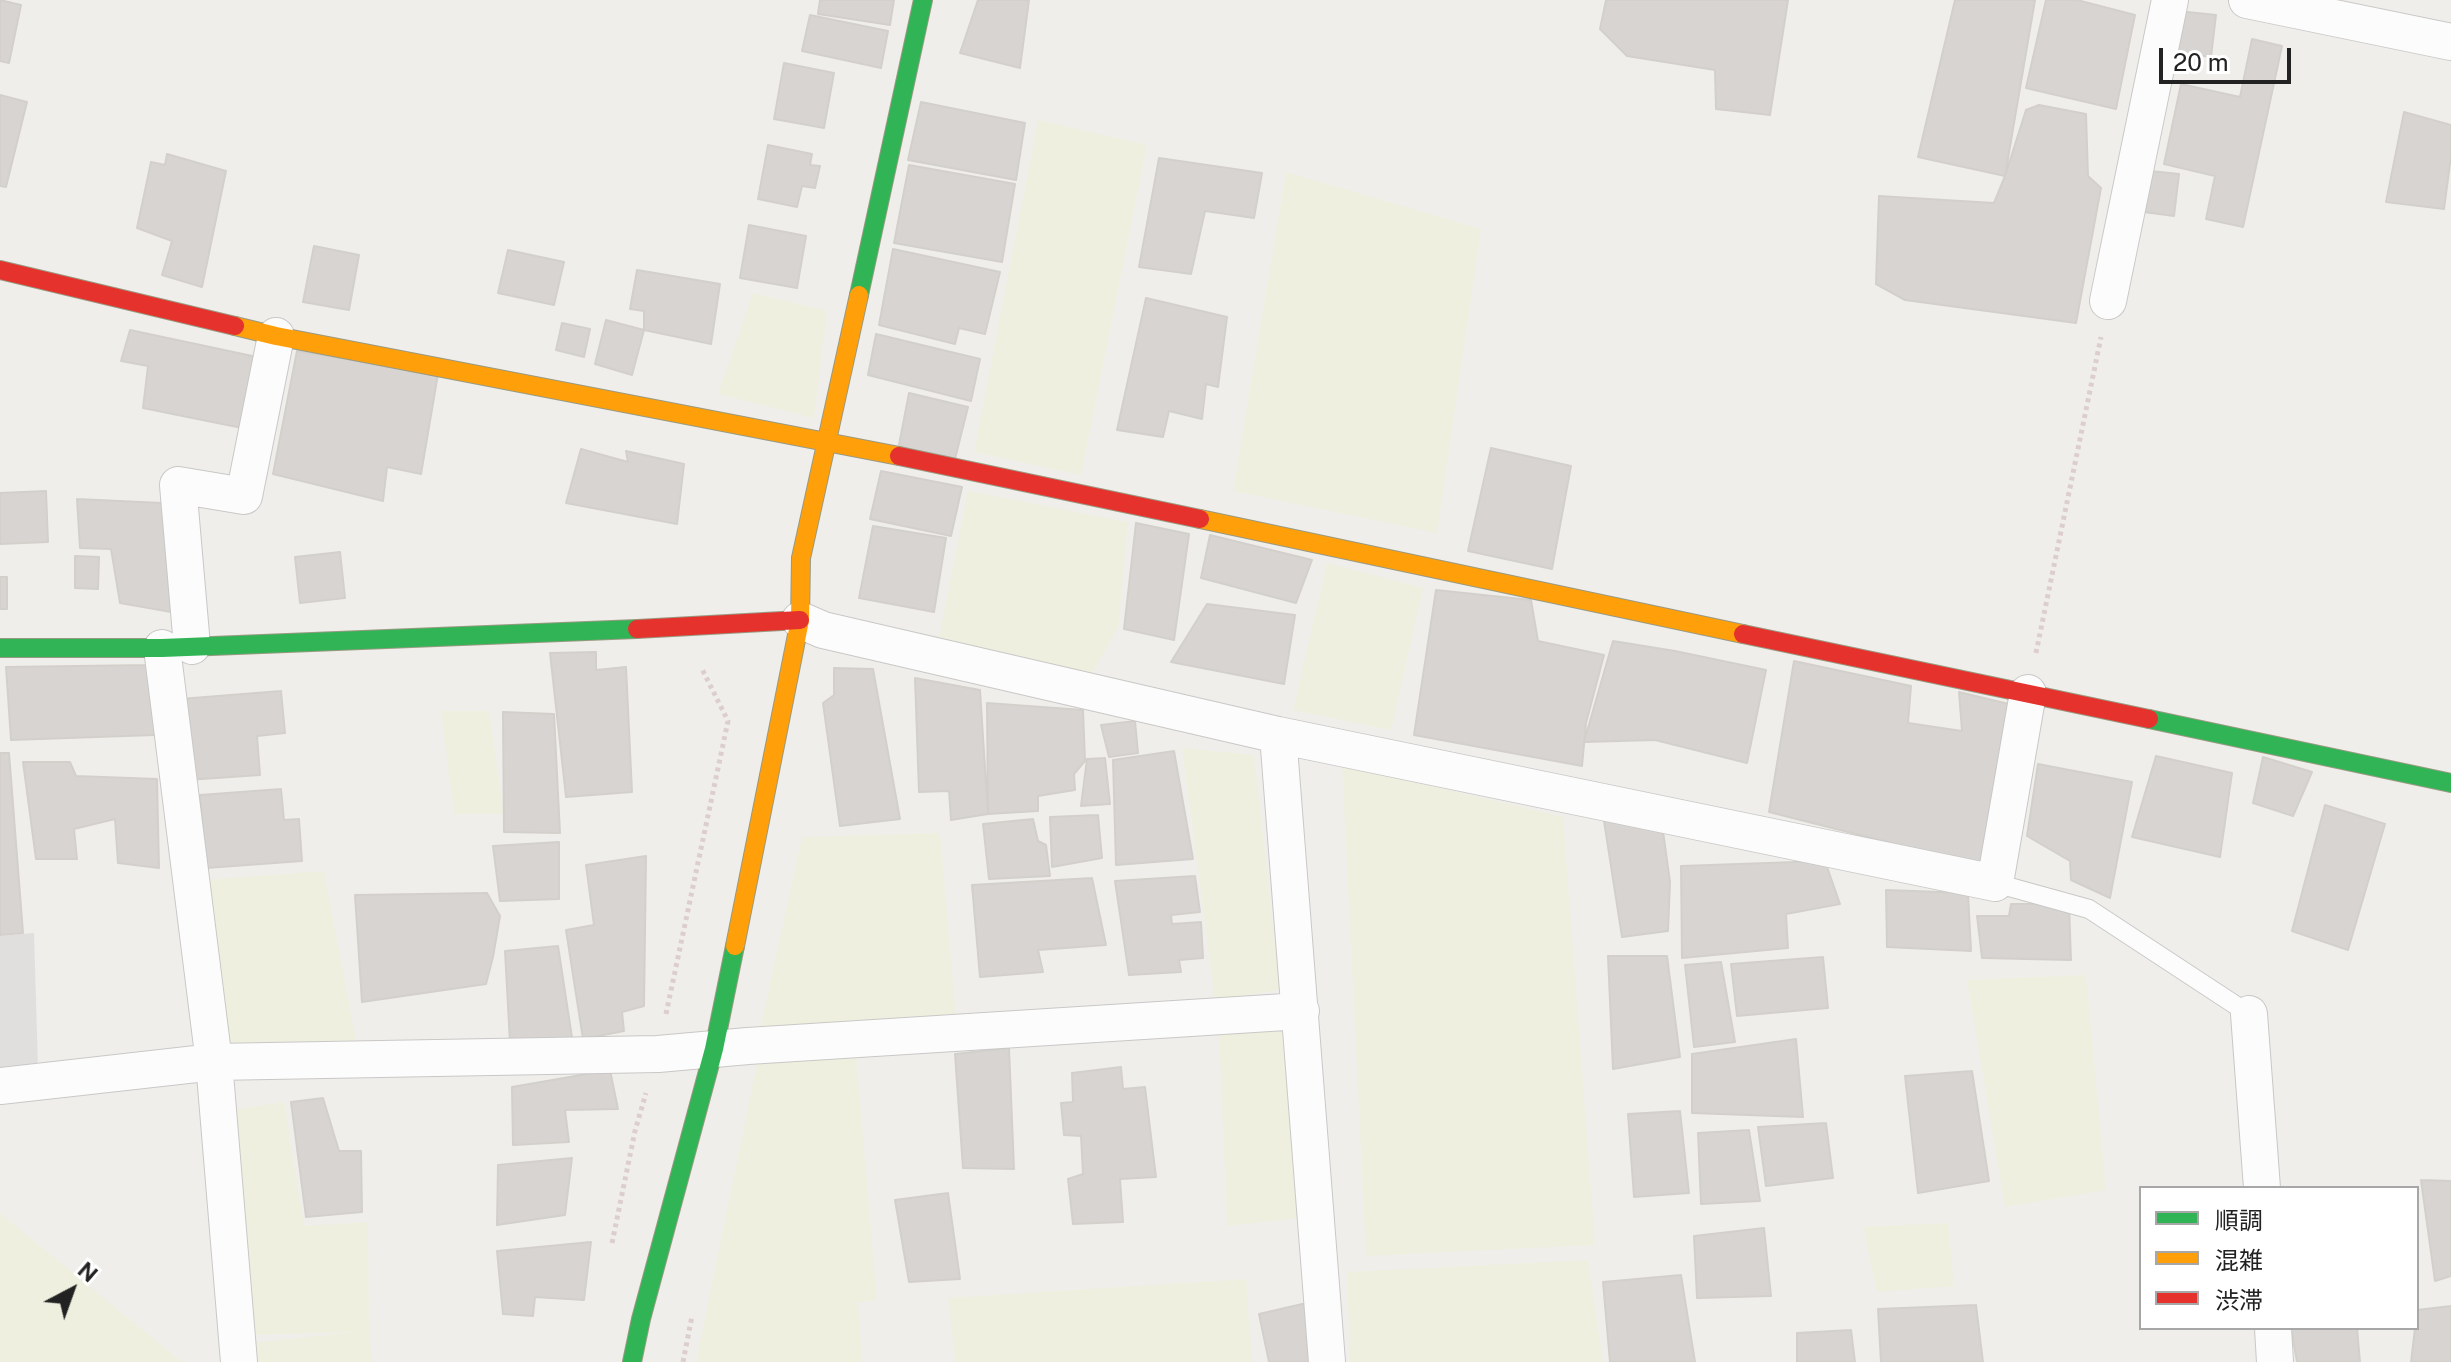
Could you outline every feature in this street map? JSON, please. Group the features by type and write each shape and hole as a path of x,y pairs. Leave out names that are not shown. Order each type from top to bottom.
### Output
{"street":[{"path":"632,1362 714,1049 800,620 801,558 923,0"},
{"path":"2108,301 2170,0"},
{"path":"2247,0 2451,42"},
{"path":"0,270 276,336 828,441 2451,783"},
{"path":"239,1362 177,647 178,485 244,496 276,336"},
{"path":"0,648 177,647 681,628 800,620 823,630 1278,735 1995,883 2028,693"},
{"path":"1278,735 1327,1362"},
{"path":"0,1086 214,1062 658,1054 1301,1011"},
{"path":"2249,1014 2262,1186"},
{"path":"2273,1330 2275,1362"}],"lane":[{"path":"1995,883 2089,909 2249,1014"}],"path":[{"path":"2028,693 2108,301"},
{"path":"609,1254 635,1131 658,1054 728,721 681,628"}],"green space":[{"path":"1038,120 1147,145 1081,475 974,452"},
{"path":"1286,172 1481,229 1437,533 1233,491"},
{"path":"753,293 827,311 814,418 718,394"},
{"path":"968,491 1128,522 1118,628 1092,673 938,643"},
{"path":"1327,563 1423,588 1391,730 1293,710"},
{"path":"441,711 489,711 504,814 454,814"},
{"path":"1182,748 1254,755 1280,990 1215,1000"},
{"path":"1342,765 1563,817 1595,1245 1366,1256"},
{"path":"940,833 956,1018 759,1034 802,837"},
{"path":"324,871 357,1047 224,1051 206,880"},
{"path":"2086,975 2106,1190 2005,1207 1967,980"},
{"path":"1284,1025 1299,1218 1227,1226 1219,1031"},
{"path":"856,1055 877,1300 858,1302 862,1362 696,1362 757,1063"},
{"path":"284,1102 304,1226 368,1222 372,1362 254,1362 254,1343 354,1332 249,1335 232,1110"},
{"path":"0,1213 182,1362 0,1362"},
{"path":"1948,1223 1954,1286 1877,1292 1863,1227"},
{"path":"1588,1260 1603,1362 1350,1362 1347,1272"},
{"path":"1246,1279 1252,1362 955,1362 948,1298"}],"shaded area":[{"path":"34,933 38,1067 0,1073 0,936"}],"building":[{"path":"0,0 21,5 9,63 0,61"},
{"path":"820,0 894,0 890,25 818,14"},
{"path":"978,0 1029,0 1020,68 960,53"},
{"path":"1606,0 1788,0 1770,115 1716,109 1715,70 1627,56 1600,29"},
{"path":"1955,0 2035,0 2005,176 1918,157"},
{"path":"2046,0 2077,0 2135,15 2116,109 2026,88"},
{"path":"2178,11 2216,15 2211,57 2173,52"},
{"path":"810,15 888,31 881,68 802,51"},
{"path":"2252,39 2282,46 2243,227 2206,219 2215,176 2164,164 2181,84 2240,97"},
{"path":"784,63 834,73 824,128 774,119"},
{"path":"0,95 27,102 6,187 0,186"},
{"path":"921,102 1025,123 1016,180 908,160"},
{"path":"2039,105 2086,114 2088,176 2101,188 2076,323 1905,300 1876,284 1879,196 1994,203 2026,110"},
{"path":"2404,112 2451,125 2451,156 2444,209 2386,202"},
{"path":"768,145 812,154 810,165 820,166 815,188 802,186 797,207 758,199"},
{"path":"167,154 226,171 202,287 162,275 172,241 137,228 151,162 165,165"},
{"path":"1159,158 1262,173 1254,218 1205,211 1191,274 1139,267"},
{"path":"909,165 1015,184 1002,262 894,243"},
{"path":"2141,170 2179,174 2174,216 2136,211"},
{"path":"749,225 806,236 797,288 740,278"},
{"path":"314,246 359,255 349,310 303,302"},
{"path":"893,249 1000,272 985,334 959,328 955,344 879,325"},
{"path":"508,250 564,262 554,305 498,293"},
{"path":"637,270 720,284 711,344 644,330 644,311 630,309"},
{"path":"1146,298 1227,317 1218,387 1206,384 1202,419 1169,411 1163,437 1117,430"},
{"path":"606,320 644,330 632,375 595,364"},
{"path":"562,323 590,329 584,357 556,350"},
{"path":"130,330 257,357 242,428 143,408 148,366 121,361"},
{"path":"876,334 980,359 971,401 868,375"},
{"path":"297,351 438,374 421,474 387,467 383,501 273,474"},
{"path":"909,393 968,407 954,463 898,450"},
{"path":"1491,448 1571,466 1552,569 1468,551"},
{"path":"581,449 628,462 626,451 684,464 677,524 566,503"},
{"path":"881,471 962,487 951,536 870,519"},
{"path":"46,491 48,542 0,544 0,493"},
{"path":"77,499 162,503 171,612 120,603 111,549 80,548"},
{"path":"1136,523 1189,534 1174,640 1124,629"},
{"path":"873,526 946,538 934,612 859,598"},
{"path":"1210,535 1312,560 1296,603 1201,578"},
{"path":"340,552 345,598 300,603 295,557"},
{"path":"75,556 99,557 98,589 75,588"},
{"path":"0,577 7,577 7,609 0,609"},
{"path":"1436,590 1531,600 1538,641 1604,655 1586,723 1582,766 1414,735"},
{"path":"1207,604 1295,615 1284,684 1171,662"},
{"path":"1613,641 1766,670 1747,763 1655,740 1584,742"},
{"path":"596,652 596,670 626,667 632,792 566,797 550,653"},
{"path":"1794,661 1911,686 1908,723 1962,731 1959,692 2013,705 1982,866 1769,812"},
{"path":"148,665 155,735 11,740 6,667"},
{"path":"834,668 873,669 900,819 840,826 823,703 834,695"},
{"path":"915,678 980,690 988,814 951,820 949,791 919,792"},
{"path":"281,691 285,733 257,736 260,775 187,780 180,699"},
{"path":"987,703 1083,710 1085,761 1074,774 1075,790 1038,796 1038,811 988,814"},
{"path":"503,712 554,714 560,833 504,832"},
{"path":"1135,721 1138,753 1109,757 1101,725"},
{"path":"1174,751 1193,859 1116,865 1113,760"},
{"path":"0,753 9,753 23,933 0,935"},
{"path":"2156,756 2232,773 2220,857 2132,837"},
{"path":"2263,757 2312,772 2293,816 2253,803"},
{"path":"1105,758 1110,804 1081,806 1087,759"},
{"path":"23,762 70,762 76,776 157,779 159,868 118,863 115,819 74,829 77,859 36,859"},
{"path":"2038,764 2132,782 2110,898 2071,880 2070,861 2027,836"},
{"path":"281,789 284,820 299,819 302,861 206,868 200,795"},
{"path":"2325,805 2385,824 2348,950 2292,931"},
{"path":"1098,815 1102,858 1052,867 1050,817"},
{"path":"1033,819 1038,841 1046,845 1050,876 989,879 983,824"},
{"path":"1604,821 1662,824 1670,882 1668,931 1622,937"},
{"path":"559,842 559,899 500,901 493,846"},
{"path":"646,856 644,1006 622,1012 624,1031 583,1039 566,930 594,925 586,865"},
{"path":"1825,861 1840,904 1786,914 1788,948 1682,958 1681,866"},
{"path":"1195,876 1200,912 1171,915 1172,924 1201,922 1203,958 1179,960 1181,972 1129,975 1115,881"},
{"path":"1092,878 1106,945 1038,950 1043,972 980,977 972,885"},
{"path":"1886,890 1968,893 1971,951 1887,947"},
{"path":"487,893 500,916 486,984 362,1002 355,895"},
{"path":"2011,904 2069,904 2071,960 1982,958 1977,916 2009,916"},
{"path":"558,946 573,1044 510,1043 505,951"},
{"path":"1608,956 1667,956 1680,1057 1613,1069"},
{"path":"1823,957 1828,1008 1737,1016 1731,964"},
{"path":"1721,962 1735,1042 1694,1047 1685,965"},
{"path":"1796,1039 1803,1117 1692,1113 1692,1054"},
{"path":"1009,1048 1014,1169 963,1168 955,1054"},
{"path":"1121,1067 1123,1089 1145,1087 1156,1177 1120,1179 1123,1222 1073,1224 1068,1179 1083,1174 1081,1136 1064,1135 1061,1103 1073,1102 1072,1073"},
{"path":"610,1070 618,1109 565,1110 569,1142 513,1145 512,1087"},
{"path":"1972,1071 1989,1181 1918,1193 1905,1076"},
{"path":"323,1098 339,1151 361,1151 362,1212 306,1217 291,1102"},
{"path":"1680,1111 1689,1193 1634,1197 1628,1114"},
{"path":"1826,1123 1833,1178 1766,1186 1758,1127"},
{"path":"1749,1130 1760,1201 1701,1204 1698,1133"},
{"path":"572,1158 565,1215 497,1225 498,1165"},
{"path":"2421,1180 2451,1181 2451,1276 2435,1281"},
{"path":"948,1193 960,1279 909,1282 895,1200"},
{"path":"1764,1228 1771,1296 1697,1298 1694,1236"},
{"path":"591,1242 584,1300 535,1297 533,1316 503,1314 497,1251"},
{"path":"1681,1275 1695,1362 1610,1362 1603,1282"},
{"path":"1311,1302 1315,1362 1269,1362 1259,1314"},
{"path":"1976,1305 1983,1362 1881,1362 1878,1309"},
{"path":"2451,1306 2451,1362 2411,1362 2415,1330 2419,1330 2419,1310"},
{"path":"1851,1330 1855,1362 1797,1362 1797,1333"},
{"path":"2291,1330 2357,1330 2360,1362 2297,1362"}],"traffic: fast":[{"path":"859,295 923,0"},
{"path":"0,648 162,648 637,629"},
{"path":"2149,719 2451,783"},
{"path":"632,1362 714,1049 735,946"}],"traffic: slow":[{"path":"735,946 800,620 801,558 859,295"},
{"path":"235,326 899,456"},
{"path":"1200,519 1743,634"}],"traffic: jam":[{"path":"0,270 235,326"},
{"path":"899,456 1200,519"},
{"path":"637,629 800,620"},
{"path":"1743,634 2149,719"}]}
